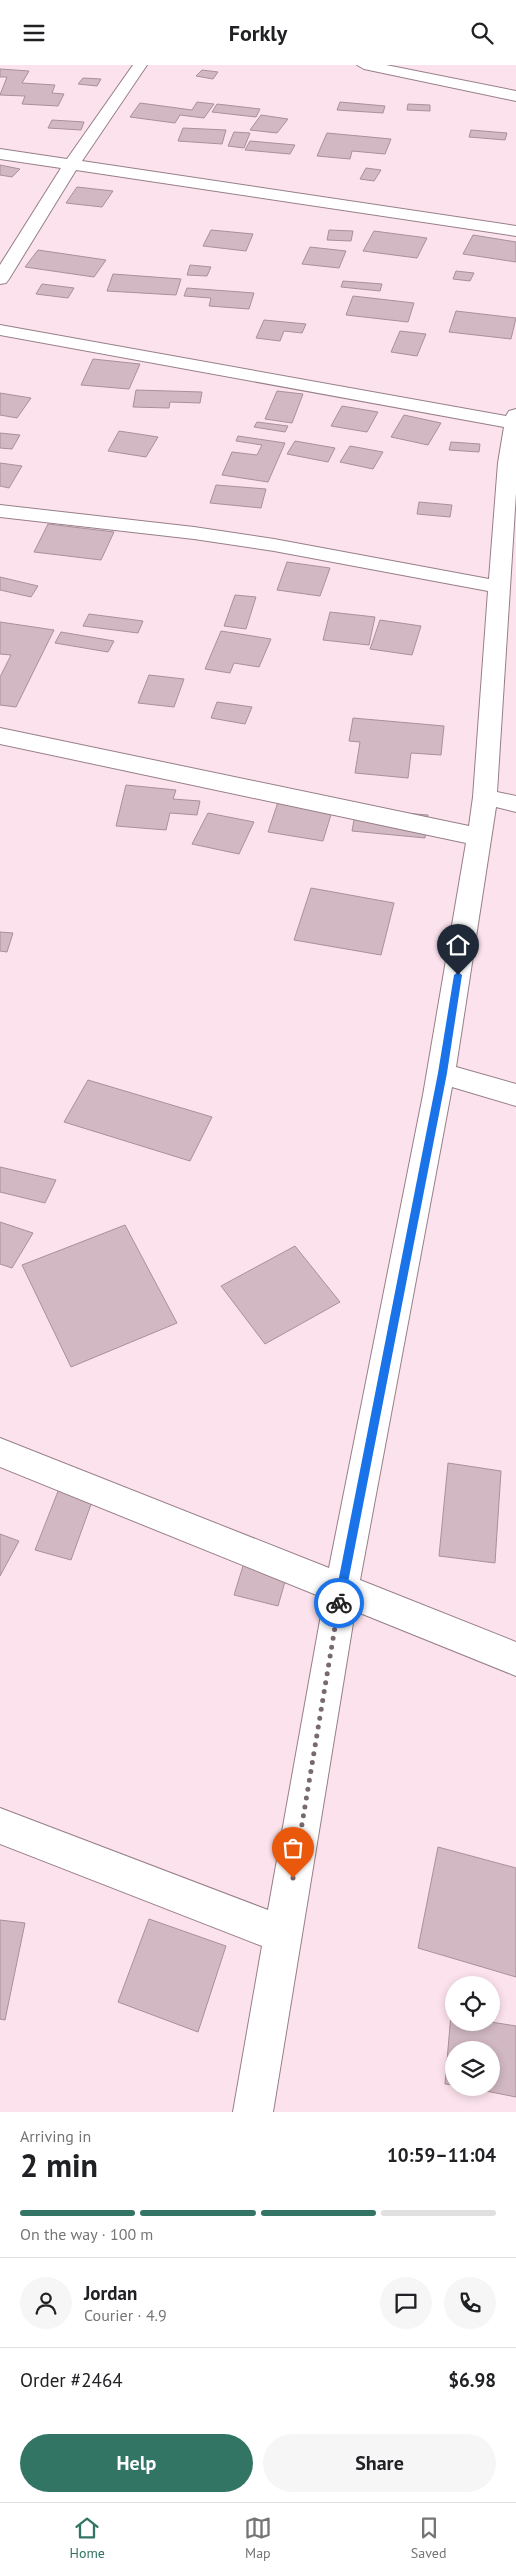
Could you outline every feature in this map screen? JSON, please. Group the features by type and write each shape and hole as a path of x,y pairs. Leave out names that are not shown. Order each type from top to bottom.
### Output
{"street":[{"path":"0,279 71,165 140,65"},
{"path":"364,65 516,96"},
{"path":"0,154 516,231"},
{"path":"0,330 515,419 499,587 485,797 480,837 442,1073 342,1589 253,2112"},
{"path":"0,511 194,533 284,547 499,587"},
{"path":"0,736 480,837"},
{"path":"485,797 516,804"},
{"path":"442,1073 516,1095"},
{"path":"0,1452 516,1659"},
{"path":"0,1826 283,1935"}],"building":[{"path":"0,69 29,71 22,83 55,85 52,93 64,94 58,106 22,104 25,96 0,95 7,77 0,77"},
{"path":"202,70 218,72 213,79 196,76"},
{"path":"83,78 101,79 97,86 78,84"},
{"path":"197,102 214,104 204,118 180,115 175,123 130,117 140,103 192,110"},
{"path":"340,102 385,106 383,113 337,110"},
{"path":"217,104 260,109 256,117 212,112"},
{"path":"408,104 430,105 430,111 407,110"},
{"path":"261,115 288,119 277,133 250,130"},
{"path":"52,120 84,122 81,130 48,128"},
{"path":"183,128 226,130 222,144 178,141"},
{"path":"471,130 507,133 505,140 469,137"},
{"path":"234,132 250,133 244,148 228,146"},
{"path":"327,133 391,139 385,154 352,151 350,159 317,156"},
{"path":"250,141 295,145 290,154 245,150"},
{"path":"0,165 20,169 12,177 0,175"},
{"path":"366,168 381,170 374,181 360,179"},
{"path":"77,187 113,191 102,207 66,203"},
{"path":"211,230 253,234 246,251 203,246"},
{"path":"329,230 353,231 351,241 327,240"},
{"path":"374,231 427,238 417,258 363,251"},
{"path":"473,235 516,242 516,262 463,254"},
{"path":"310,247 346,251 339,268 302,264"},
{"path":"38,250 106,260 94,277 25,267"},
{"path":"190,265 211,267 207,276 187,275"},
{"path":"456,271 474,273 470,281 453,279"},
{"path":"113,274 181,279 176,295 107,291"},
{"path":"343,281 382,284 380,291 341,287"},
{"path":"42,284 74,288 68,298 36,294"},
{"path":"187,288 254,293 249,309 209,306 211,298 184,296"},
{"path":"353,296 414,303 408,322 346,315"},
{"path":"456,311 516,318 511,339 449,332"},
{"path":"264,320 306,324 302,333 284,331 280,341 256,338"},
{"path":"400,331 426,334 417,356 391,352"},
{"path":"93,359 140,364 129,389 81,385"},
{"path":"136,390 202,392 200,403 170,402 169,408 133,407"},
{"path":"277,391 303,394 292,423 265,419"},
{"path":"0,393 31,398 17,418 0,415"},
{"path":"342,406 378,412 367,432 331,426"},
{"path":"404,415 441,423 428,445 391,437"},
{"path":"257,422 288,426 285,432 254,427"},
{"path":"119,431 158,437 146,457 108,451"},
{"path":"0,433 20,435 12,449 0,448"},
{"path":"238,436 285,443 268,482 222,475 232,452 257,455 262,445 236,441"},
{"path":"295,441 335,448 328,462 287,454"},
{"path":"451,442 480,444 479,452 449,450"},
{"path":"350,446 383,452 373,469 340,462"},
{"path":"0,463 22,466 9,488 0,486"},
{"path":"216,485 266,489 261,508 210,503"},
{"path":"419,502 452,505 450,517 417,514"},
{"path":"48,524 114,532 101,560 34,552"},
{"path":"287,562 330,568 320,596 277,590"},
{"path":"0,577 38,586 31,597 0,590"},
{"path":"235,595 256,597 246,629 224,626"},
{"path":"330,612 375,617 369,645 323,640"},
{"path":"89,614 143,621 138,633 83,626"},
{"path":"380,620 421,626 412,655 370,649"},
{"path":"0,622 54,630 16,707 0,705 0,677 11,655 0,654"},
{"path":"221,631 271,639 259,667 234,663 230,673 205,669"},
{"path":"61,632 114,641 108,652 55,643"},
{"path":"149,675 184,679 174,707 138,703"},
{"path":"217,702 252,707 245,724 211,718"},
{"path":"353,718 444,726 441,755 411,753 408,778 355,773 360,742 349,741"},
{"path":"126,785 176,790 173,799 200,801 197,815 170,813 166,830 116,826"},
{"path":"279,799 333,808 323,841 268,832"},
{"path":"356,809 428,815 425,838 352,831"},
{"path":"208,813 254,822 239,854 192,844"},
{"path":"311,888 394,903 381,955 294,940"},
{"path":"0,932 13,933 7,952 0,951"},
{"path":"88,1080 212,1117 190,1161 64,1122"},
{"path":"0,1167 56,1180 45,1203 0,1192"},
{"path":"0,1222 33,1233 12,1268 0,1264"},
{"path":"125,1225 177,1323 71,1367 22,1265"},
{"path":"295,1246 340,1302 265,1344 221,1286"},
{"path":"448,1463 501,1471 495,1563 439,1556"},
{"path":"64,1476 98,1485 71,1560 35,1550"},
{"path":"0,1534 19,1541 0,1576"},
{"path":"247,1553 290,1564 278,1606 234,1595"},
{"path":"438,1847 516,1868 516,1977 418,1948"},
{"path":"149,1919 226,1946 198,2032 118,2002"},
{"path":"0,1920 25,1923 5,2020 0,2019"},
{"path":"500,2023 516,2026 516,2097 500,2094 500,2041 449,2041 450,2031 500,2031"}],"way so far":[{"path":"293,1878 339,1603"}],"route":[{"path":"339,1603 442,1073 458,975"}]}
